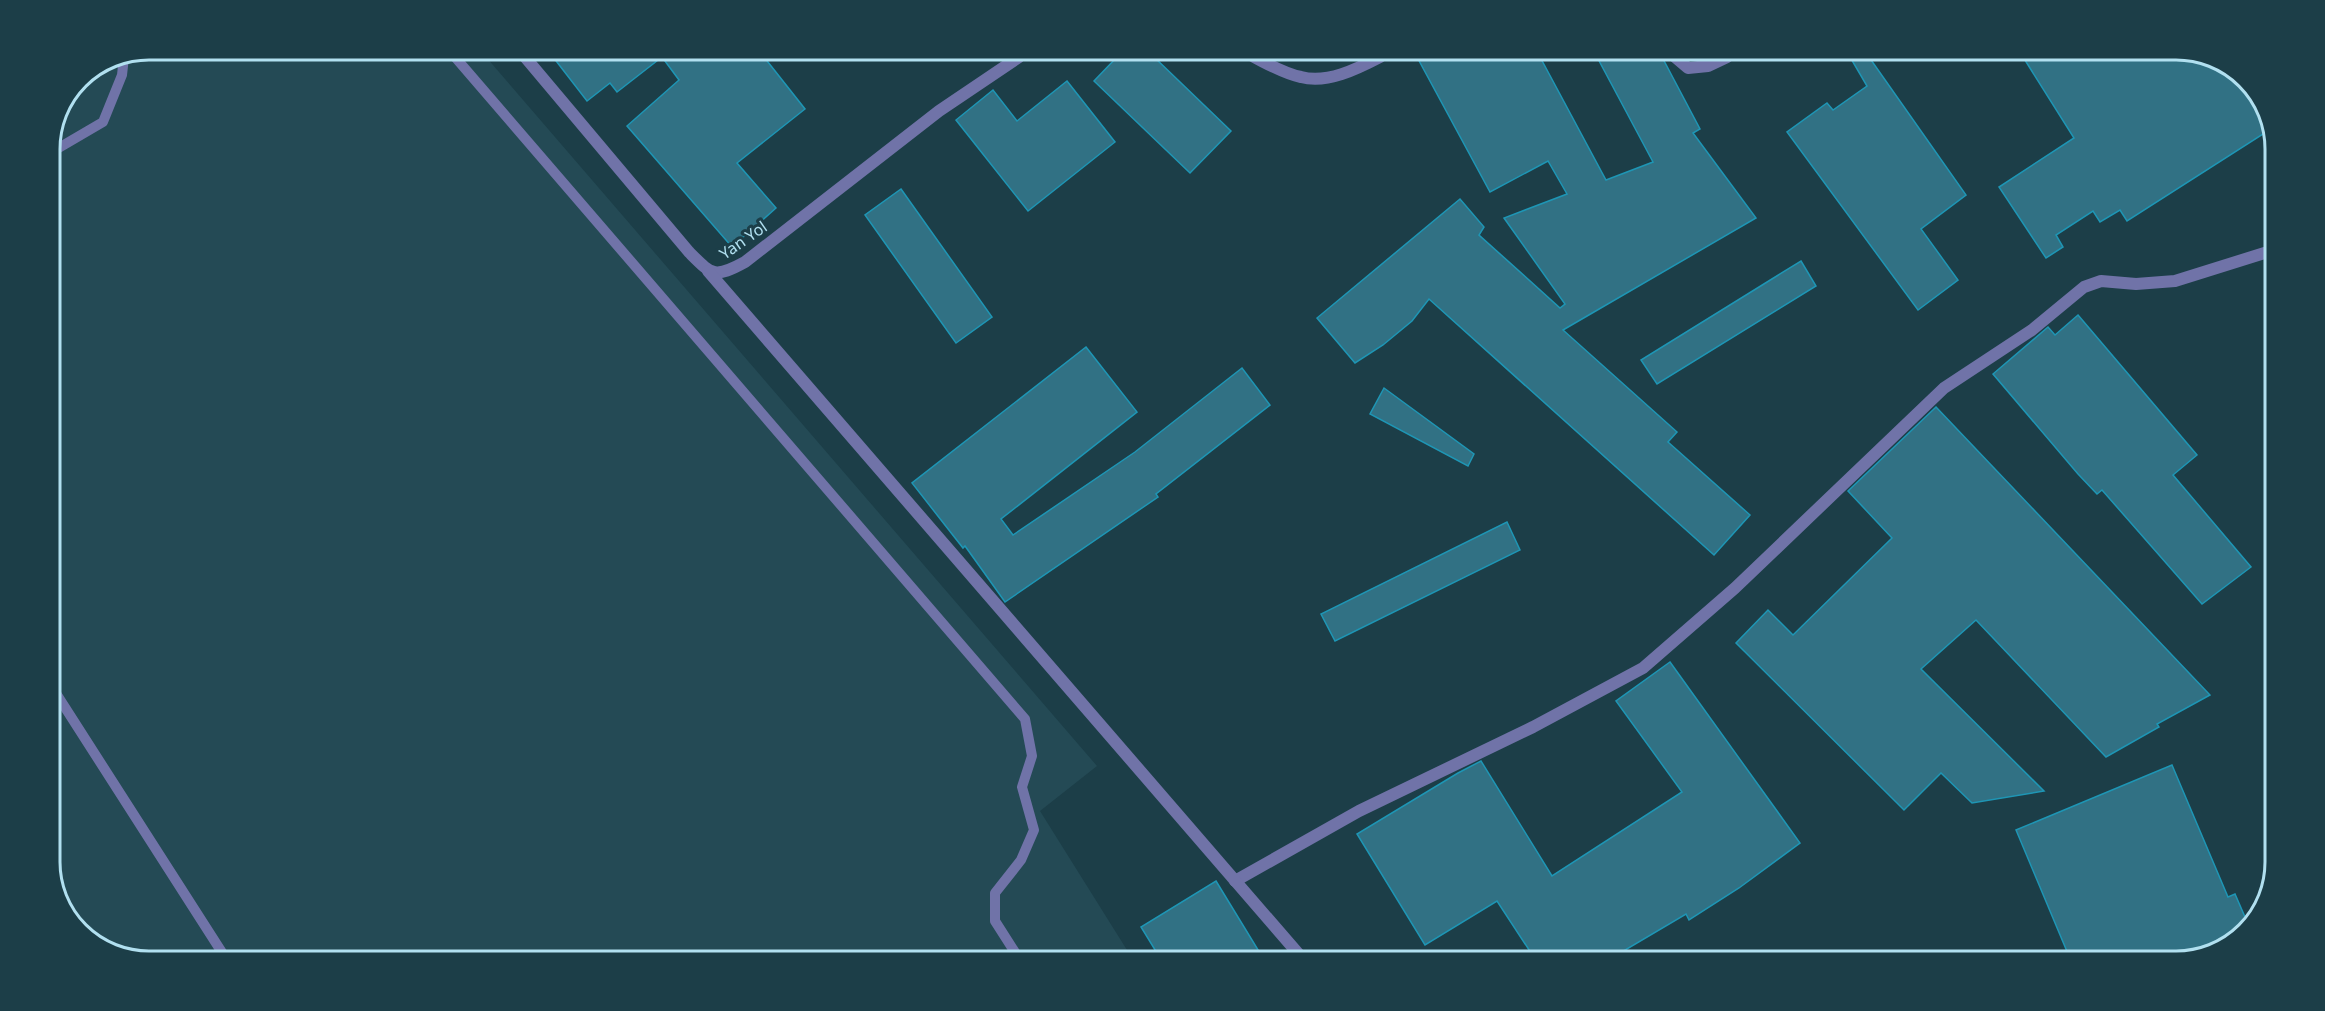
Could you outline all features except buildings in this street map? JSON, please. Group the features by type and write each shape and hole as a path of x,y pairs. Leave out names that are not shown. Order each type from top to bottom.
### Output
{"street":[{"name":"Yan Yol","path":"528,60 689,252 708,271 724,274 745,262 939,111 1015,60"},
{"path":"1261,60 1302,78 1328,77 1358,68 1374,60"},
{"path":"1679,60 1688,68 1708,66 1721,60"},
{"path":"1235,881 1359,811 1533,727 1643,668 1735,588 1944,388 2031,330 2084,287 2101,281 2136,284 2175,281 2265,253"},
{"path":"708,271 1296,951"}],"lane":[{"path":"458,60 1025,719 1032,756 1022,788 1034,830 1021,860 995,893 995,921 1014,951"},
{"path":"60,147 103,122 122,75 123,65"},
{"path":"60,700 221,951"}],"shaded area":[{"path":"149,60 489,60 1097,766 1040,811 1128,951 149,951 115,944 95,933 86,925 69,901 60,868 60,143 63,126 75,100 86,86 100,75 115,67"}]}
